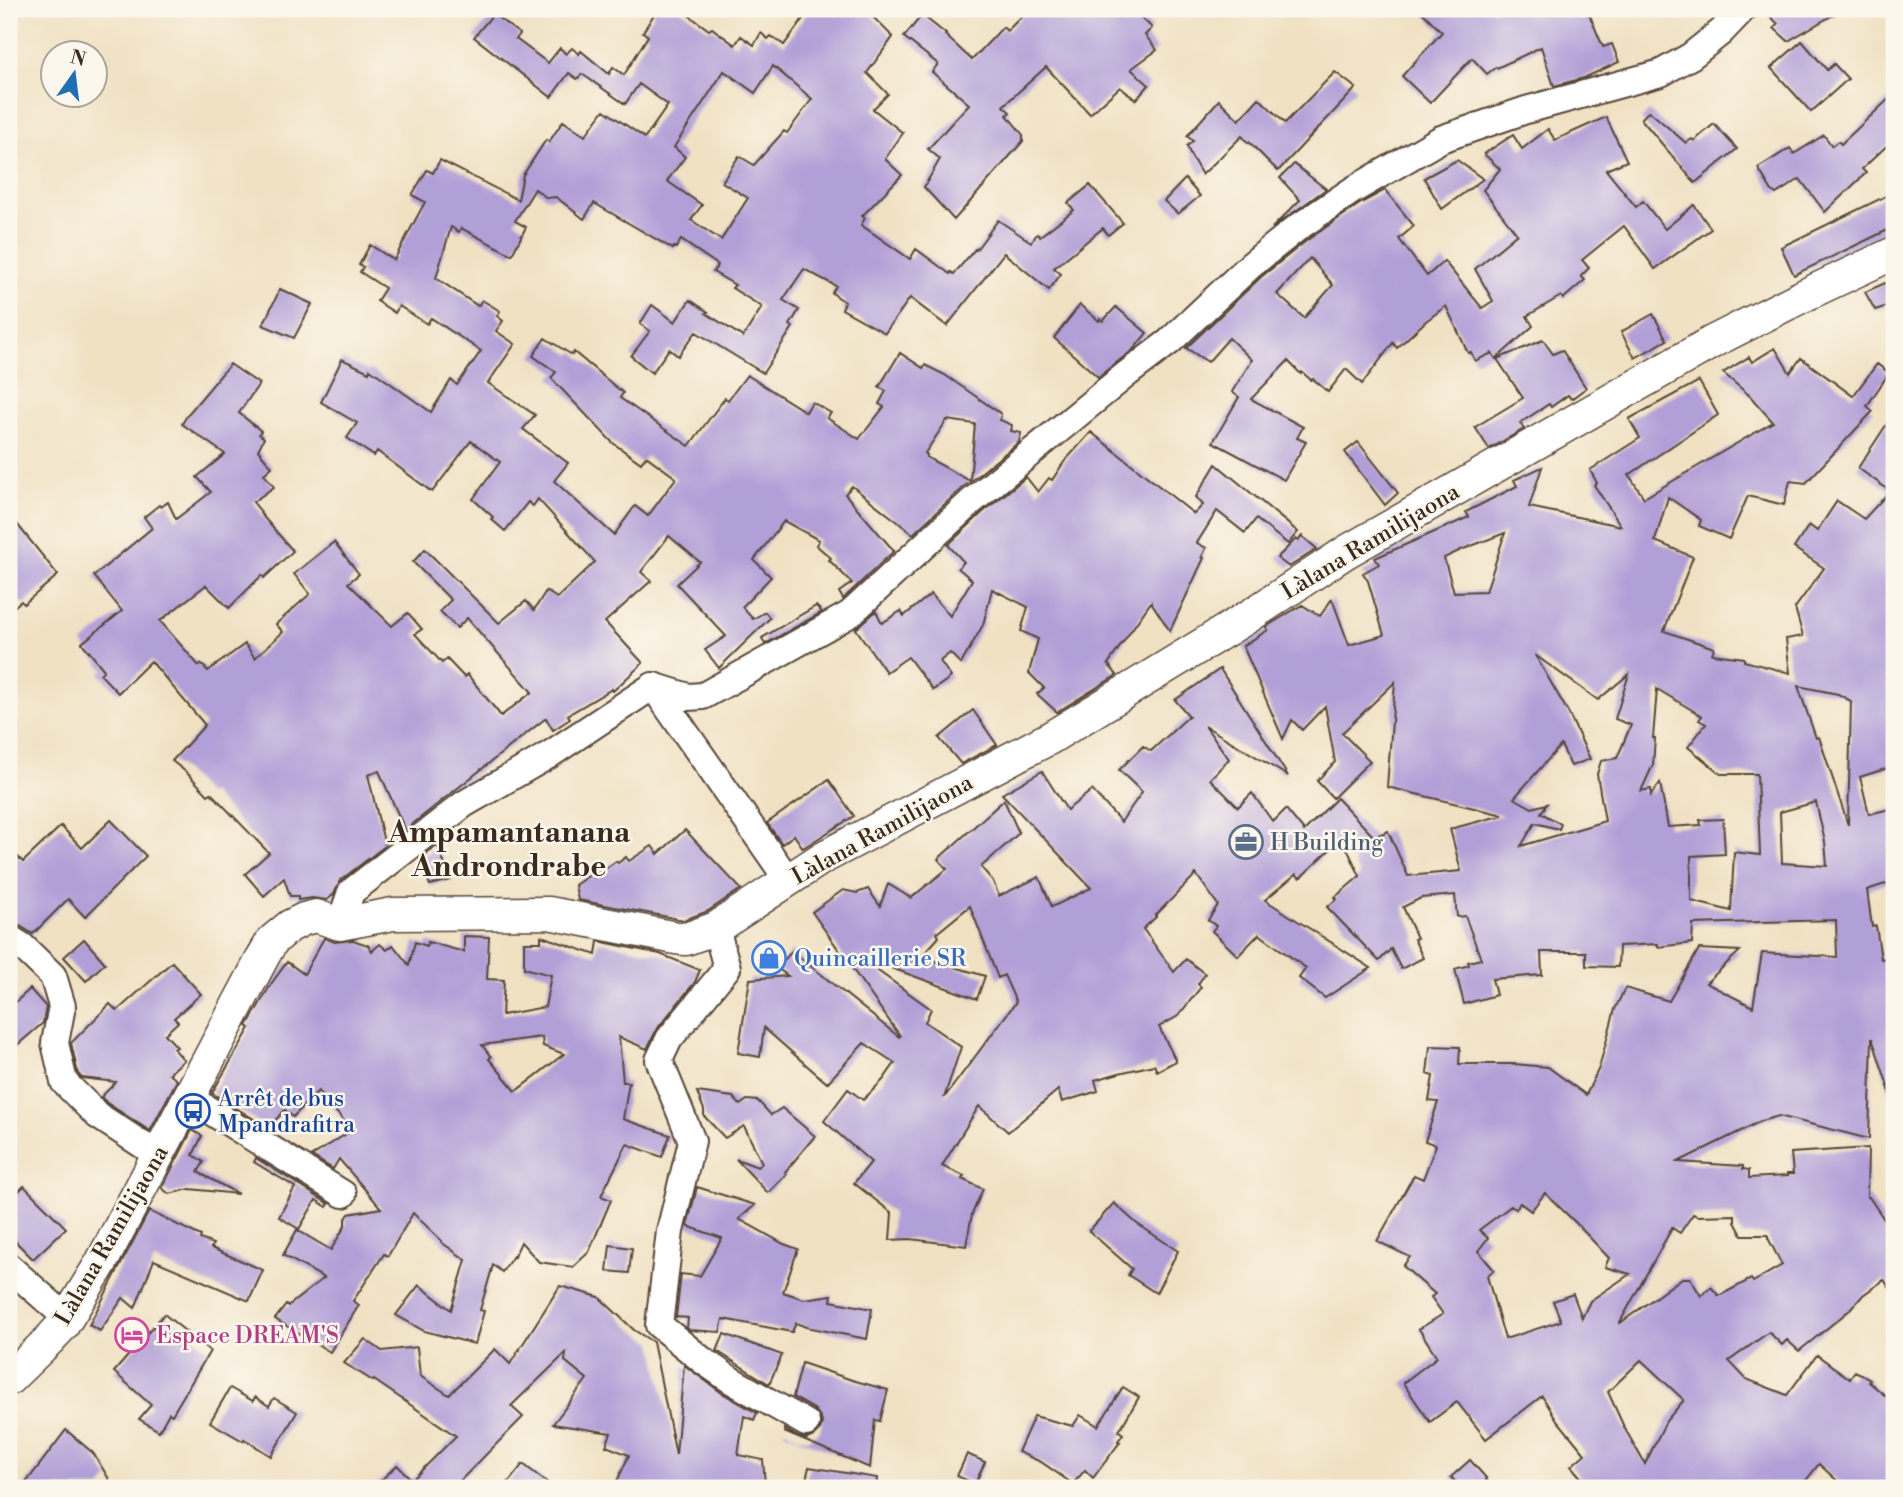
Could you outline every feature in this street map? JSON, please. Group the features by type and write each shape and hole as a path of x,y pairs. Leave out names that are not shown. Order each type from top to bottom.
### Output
{"street":[{"path":"653,686 688,697 703,696 850,614 972,501 1128,373 1170,342 1251,265 1297,228 1353,190 1441,139 1526,110 1661,73 1691,56 1721,32 1742,9"},
{"name":"Làlana Ramilijaona","path":"9,1379 49,1340 67,1318 101,1263 272,941 290,926 316,916 340,924 393,914 523,913 549,914 686,939 716,928 822,858 1050,738 1251,615 1346,552 1714,341 1894,253"},
{"path":"653,686 788,880"},
{"path":"340,924 351,892 464,804 549,755 653,686"},
{"path":"716,928 727,968 669,1039 659,1060 692,1141 670,1231 659,1325 731,1380 806,1423"},
{"path":"9,938 22,946 53,976 62,1006 55,1043 64,1082 97,1115 158,1155"},
{"path":"188,1097 343,1194"},
{"path":"9,1267 67,1318"}],"building":[{"path":"654,9 680,9 735,45 741,36 754,45 761,33 784,45 810,9 865,9 893,37 867,73 888,94 873,109 903,133 885,159 902,175 862,216 865,218 861,225 910,259 916,249 950,274 954,274 998,220 1031,242 1037,234 1040,236 1074,210 1068,203 1090,185 1123,223 1108,235 1103,228 1054,268 1061,274 1049,290 1004,253 947,326 910,298 885,333 842,309 845,302 832,293 836,286 804,269 783,300 799,310 790,325 793,327 763,373 696,332 678,356 669,349 652,373 631,356 650,331 640,324 652,305 675,322 690,300 743,337 762,307 732,288 735,285 713,272 718,265 681,240 673,249 594,203 584,219 556,197 547,198 535,189 515,221 526,227 512,255 461,228 459,232 451,227 436,278 478,306 482,300 500,311 497,316 503,321 496,331 515,344 488,383 535,415 523,429 568,463 554,481 614,535 635,506 648,516 676,478 646,456 641,463 613,443 551,378 556,372 533,356 545,338 572,355 574,352 623,393 620,398 689,446 725,398 728,400 747,375 806,412 812,402 831,413 827,418 859,439 884,407 879,404 886,391 879,387 900,353 923,368 925,365 945,375 1001,414 1000,420 1012,425 1011,431 1021,433 1019,442 961,489 913,534 852,486 845,494 894,551 843,599 839,592 852,583 816,545 819,540 784,521 754,560 771,577 742,607 753,619 765,612 770,618 719,668 705,650 726,636 677,584 700,562 669,536 641,572 651,581 605,622 643,663 613,691 612,689 568,715 570,719 553,730 546,718 405,830 379,771 368,775 385,846 341,880 334,894 327,900 298,900 298,896 290,896 284,878 264,896 245,874 269,853 211,793 208,795 172,761 205,725 151,661 118,693 100,674 104,670 82,643 122,611 94,576 152,528 144,517 159,505 161,507 168,502 176,519 211,492 197,477 225,454 182,424 230,364 259,384 239,413 261,431 259,434 264,438 258,450 272,467 264,474 274,487 253,502 293,551 264,578 262,575 229,608 206,585 160,621 199,666 201,664 208,671 245,644 255,658 283,632 276,624 310,594 294,574 334,542 359,574 348,583 392,626 408,613 422,629 415,634 442,663 447,659 464,677 467,674 501,716 532,692 467,618 457,628 440,611 451,600 413,562 425,549 499,623 526,601 534,610 546,591 557,598 595,562 538,499 533,506 528,502 505,531 491,519 493,517 473,499 500,462 471,441 432,492 377,451 374,456 347,438 357,423 321,402 342,359 369,372 370,369 431,412 451,380 457,385 481,351 431,318 427,324 399,306 395,313 377,301 385,288 360,272 363,267 359,265 370,245 394,260 425,202 412,195 427,170 433,173 440,160 518,200 523,175 546,140 549,142 563,121 585,136 604,110 645,138 668,105 639,84 625,104 582,74 577,79 569,73 551,97 474,37 493,14 520,34 516,39 548,63 560,48 566,54 572,48 579,54 581,51 609,74 613,67 624,75 648,36 643,32 653,16","holes":["773,66 812,99 787,133 784,131 754,165 739,156 722,182 748,198 721,240 691,220 702,205 667,181 685,157 674,147 724,71 755,93","947,420 975,424 970,481 926,457 925,453"]},
{"path":"1029,9 1133,9 1152,28 1145,35 1157,50 1131,69 1149,85 1136,100 1120,87 1090,114 1046,67 1003,106 1010,112 1007,115 1023,135 1023,141 954,220 924,187 940,159 928,149 969,104 932,72 938,64 904,37 922,15 972,60 1003,27 1007,31"},
{"path":"1419,9 1587,9 1603,47 1612,44 1619,62 1584,78 1554,86 1541,47 1496,67 1487,74 1472,58 1430,103 1402,76 1442,32"},
{"path":"1763,9 1843,9 1788,41 1774,28 1778,24"},
{"path":"1802,41 1827,70 1834,64 1848,79 1811,112 1771,68"},
{"path":"1335,72 1356,88 1278,171 1242,136 1202,175 1187,146 1193,141 1187,136 1219,100 1239,120 1259,98 1285,123"},
{"path":"1894,94 1894,139 1862,169 1866,173 1825,212 1800,179 1776,194 1772,191 1758,168 1790,148 1794,154 1824,135 1832,146 1838,141 1841,144"},
{"path":"1649,111 1686,143 1692,139 1694,141 1714,124 1737,149 1695,183 1641,119"},
{"path":"1606,117 1627,161 1606,170 1636,207 1643,201 1665,229 1694,205 1711,229 1655,269 1624,226 1582,260 1589,268 1581,276 1585,280 1563,299 1561,296 1527,316 1533,326 1496,359 1492,353 1475,361 1471,352 1468,353 1446,306 1397,348 1393,343 1362,384 1346,369 1328,392 1313,379 1302,372 1301,374 1288,361 1251,399 1303,427 1297,438 1306,442 1284,480 1213,442 1239,397 1232,392 1252,360 1229,338 1208,362 1186,348 1261,277 1306,241 1385,190 1414,226 1399,239 1427,276 1444,261 1482,308 1493,301 1475,269 1517,234 1483,190 1500,169 1484,154 1513,135 1522,149 1548,129 1555,140","holes":["1310,258 1333,285 1304,318 1277,294"]},
{"path":"1457,160 1483,179 1442,209 1424,178"},
{"path":"1294,164 1326,189 1272,228 1300,200 1280,178"},
{"path":"1185,179 1200,196 1178,214 1164,201"},
{"path":"1894,192 1894,227 1794,275 1781,247"},
{"path":"1885,283 1894,304 1875,310 1865,292"},
{"path":"280,289 312,304 294,338 263,325"},
{"path":"1080,305 1099,321 1103,321 1116,307 1147,333 1133,350 1098,377 1054,338"},
{"path":"1653,314 1667,340 1635,358 1621,332"},
{"path":"1543,340 1553,354 1562,350 1586,388 1571,399 1568,395 1551,407 1549,404 1520,423 1524,429 1489,449 1475,427 1523,398 1497,359"},
{"path":"1775,348 1790,373 1801,358 1853,396 1877,364 1889,373 1867,406 1873,411 1806,483 1790,481 1784,505 1748,496 1729,539 1699,526 1701,520 1668,497 1655,541 1693,557 1664,631 1714,648 1712,654 1744,658 1744,661 1790,673 1786,639 1803,636 1795,608 1824,568 1794,548 1809,525 1817,531 1837,501 1864,519 1890,491 1858,468 1894,413 1894,766 1860,777 1869,814 1894,808 1894,881 1867,890 1872,927 1876,926 1881,959 1889,958 1894,978 1894,1094 1891,1095 1872,1038 1869,1139 1779,1116 1761,1121 1678,1162 1743,1166 1743,1169 1749,1170 1749,1178 1787,1176 1793,1174 1791,1153 1868,1148 1867,1197 1894,1234 1894,1294 1884,1280 1799,1351 1787,1340 1782,1345 1769,1332 1729,1361 1746,1379 1787,1395 1817,1355 1850,1379 1855,1371 1870,1380 1869,1382 1894,1403 1894,1457 1889,1464 1894,1468 1894,1474 1881,1488 1845,1488 1819,1464 1800,1488 1589,1487 1571,1466 1585,1454 1557,1420 1542,1396 1486,1439 1457,1402 1430,1422 1403,1383 1437,1357 1419,1329 1443,1314 1431,1297 1435,1294 1403,1266 1410,1257 1377,1241 1414,1175 1423,1179 1436,1145 1425,1141 1438,1102 1429,1101 1433,1076 1427,1074 1430,1046 1460,1047 1459,1064 1548,1067 1586,1095 1599,1068 1615,1009 1625,988 1669,1001 1699,949 1740,951 1706,983 1753,1007 1762,953 1837,957 1836,920 1693,924 1692,943 1658,947 1658,944 1619,946 1618,967 1586,966 1586,952 1541,952 1542,975 1492,979 1496,995 1464,1004 1455,969 1481,959 1465,916 1457,917 1455,895 1421,898 1403,907 1423,958 1401,969 1391,949 1379,961 1327,907 1360,876 1342,838 1300,878 1296,874 1265,900 1371,968 1325,998 1299,978 1306,968 1259,934 1238,956 1212,931 1216,926 1208,920 1218,905 1196,874 1143,929 1174,972 1186,959 1205,974 1198,984 1201,987 1178,1016 1159,1027 1176,1061 1157,1071 1154,1065 1095,1080 1098,1091 1062,1102 1058,1090 1008,1132 979,1106 942,1166 983,1189 972,1214 966,1246 910,1239 890,1240 892,1213 854,1183 871,1162 824,1121 848,1089 863,1100 895,1063 864,1043 827,1083 764,1028 760,1057 738,1053 750,979 788,976 777,968 792,951 900,1036 812,912 843,890 857,893 868,889 880,906 888,884 911,898 947,869 938,859 1004,800 1019,833 981,867 993,881 999,896 1039,877 1052,907 1091,888 1002,794 1042,771 1067,810 1092,790 1121,822 1142,792 1119,770 1143,746 1151,751 1189,716 1175,700 1220,669 1288,776 1205,726 1229,759 1210,779 1238,807 1252,793 1273,822 1286,809 1304,831 1337,798 1374,837 1388,831 1408,876 1461,871 1450,829 1503,815 1387,787 1395,682 1342,733 1370,761 1333,798 1317,781 1335,762 1325,706 1302,730 1292,720 1283,739 1243,646 1268,630 1266,627 1302,605 1320,616 1332,599 1349,645 1384,635 1368,581 1363,573 1379,564 1375,558 1469,517 1466,512 1517,486 1514,480 1542,467 1529,507 1621,526 1594,485 1597,483 1590,470 1640,438 1629,419 1699,381 1718,415 1629,475 1644,498 1773,422 1750,396 1723,373 1749,357 1752,362","holes":["1505,533 1486,591 1454,592 1444,558 1461,550","1535,655 1598,700 1629,674 1615,719 1631,725 1617,758 1601,761 1597,774 1605,821 1521,846 1535,823 1559,829 1561,824 1541,813 1547,804 1532,808 1514,798 1561,745 1571,766 1590,759 1568,712","1798,686 1838,694 1851,701 1848,825 1819,737 1816,738","1657,689 1702,716 1699,720 1706,724 1688,747 1721,774 1757,774 1760,855 1734,852 1731,911 1691,901 1691,856 1725,854 1723,819 1700,820 1701,825 1668,827 1660,783 1651,795 1651,789 1641,791 1653,765","1816,802 1827,866 1782,863 1780,812","970,906 998,978 1004,975 1016,1002 944,1098 961,1047 925,1022 931,1009 860,958 977,999 985,976 921,957 939,937 937,933","1545,1193 1609,1258 1605,1267 1630,1274 1590,1301 1582,1318 1573,1294 1553,1301 1561,1321 1505,1339 1487,1276 1494,1270 1478,1251 1488,1238 1479,1230 1511,1206 1516,1209 1520,1203 1531,1211","1693,1214 1735,1215 1735,1222 1742,1235 1768,1235 1782,1265 1753,1282 1751,1279 1719,1296 1711,1287 1701,1296 1690,1278 1682,1278 1619,1324 1672,1228 1680,1233","1641,1360 1684,1400 1666,1421 1645,1464 1608,1392"]},
{"path":"1091,432 1194,514 1203,505 1196,497 1216,464 1298,532 1288,544 1256,519 1245,533 1217,511 1197,543 1206,548 1202,557 1204,558 1170,631 1151,602 1108,664 1117,675 1057,712 1037,694 1044,688 1029,673 1038,639 1021,631 1028,607 992,589 983,625 961,664 950,653 940,661 951,677 933,690 908,657 886,672 856,629 876,611 882,623 901,611 904,616 931,594 950,616 972,580 958,568 964,562 948,545 1026,477 1038,492 1049,478 1052,480"},
{"path":"1358,442 1398,493 1385,505 1345,452"},
{"path":"9,514 58,575 24,604 21,601 9,611"},
{"path":"1302,536 1317,549 1289,567 1277,558"},
{"path":"816,606 822,612 765,644 762,638"},
{"path":"973,710 997,745 961,764 939,738"},
{"path":"829,780 854,816 803,848 794,835 782,844 767,823"},
{"path":"111,820 146,856 85,917 68,899 33,934 17,924 9,916 9,848 23,862 61,826 82,848"},
{"path":"685,830 741,889 708,911 684,920 578,900 575,885 591,874 594,877 626,857 629,861 652,846 658,854"},
{"path":"437,845 451,880 430,885 419,859"},
{"path":"464,936 489,937 487,979 504,980 502,1015 545,1007 551,975 524,968 524,942 541,942 541,936 596,955 598,941 660,954 700,970 695,982 657,1029 647,1049 619,1037 623,1082 629,1082 623,1119 670,1135 662,1157 627,1144 601,1196 611,1200 589,1252 573,1267 539,1262 521,1242 514,1257 502,1272 493,1265 480,1310 484,1311 475,1344 424,1331 396,1315 419,1285 451,1310 466,1260 441,1242 413,1213 388,1256 384,1254 353,1301 359,1305 330,1352 275,1319 286,1305 324,1278 283,1255 297,1230 331,1250 349,1214 381,1208 339,1159 333,1169 312,1156 352,1130 318,1091 293,1117 285,1110 268,1128 212,1093 250,1028 247,1026 271,984 287,962 304,974 324,938 335,942 353,940 368,945 372,951 380,944 387,950 393,945 409,965 415,942 427,946 428,942 464,952","holes":["542,1037 543,1046 564,1054 516,1091 489,1059 491,1057 482,1045"]},
{"path":"84,939 105,963 86,981 64,957"},
{"path":"172,962 201,994 174,1018 178,1022 165,1034 184,1060 169,1074 177,1080 150,1131 101,1097 116,1082 82,1078 78,1074 71,1043 110,1004 117,1011"},
{"path":"30,989 46,1007 43,1023 9,1052 9,1008"},
{"path":"697,1092 733,1097 740,1105 747,1100 758,1101 771,1115 782,1108 815,1136 785,1172 787,1174 768,1193 736,1159 758,1167 762,1163 744,1126 725,1138 704,1116"},
{"path":"192,1130 202,1136 193,1155 204,1162 198,1172 238,1194 190,1189 169,1194 162,1188"},
{"path":"256,1158 329,1204 327,1207 316,1200 299,1229 279,1217 295,1187 254,1162"},
{"path":"24,1186 66,1228 33,1259 9,1235 9,1188 17,1193"},
{"path":"697,1187 755,1205 739,1219 798,1249 783,1292 804,1299 832,1295 831,1301 872,1309 867,1339 796,1323 792,1332 723,1319 720,1332 687,1328 688,1318 676,1317 681,1274 700,1276 722,1238 687,1226"},
{"path":"1114,1203 1136,1223 1178,1251 1156,1293 1128,1275 1132,1269 1089,1231"},
{"path":"149,1211 201,1236 200,1239 213,1244 211,1248 263,1270 249,1301 154,1260 135,1308 123,1298 100,1331 89,1325"},
{"path":"610,1245 632,1248 629,1273 607,1271"},
{"path":"560,1286 599,1297 634,1330 653,1342 676,1455 684,1365 722,1393 757,1413 754,1420 744,1416 738,1455 763,1460 765,1484 734,1488 614,1488 629,1455 606,1446 611,1433 553,1424 587,1379 565,1361 566,1353 511,1406 523,1417 453,1488 373,1488 397,1465 412,1480 456,1436 374,1380 344,1363 365,1339 382,1351 417,1347 420,1376 449,1395 495,1349 510,1364"},
{"path":"164,1314 210,1351 172,1415 169,1413 159,1431 139,1419 151,1405 114,1372"},
{"path":"724,1334 782,1355 769,1384 717,1351"},
{"path":"802,1363 888,1390 880,1421 875,1420 870,1468 784,1432 784,1429 807,1439 820,1430 822,1422 819,1415 793,1397"},
{"path":"1123,1387 1139,1397 1119,1431 1123,1434 1118,1441 1120,1442 1093,1478 1085,1470 1073,1484 1041,1462 1018,1452 1034,1416 1073,1426 1080,1415 1098,1426"},
{"path":"230,1388 253,1401 255,1397 269,1406 274,1398 297,1412 271,1456 210,1422"},
{"path":"66,1430 93,1453 109,1479 101,1488 22,1488"},
{"path":"967,1454 985,1462 975,1484 957,1476"},
{"path":"1470,1460 1492,1488 1461,1488 1451,1477"},
{"path":"523,1464 554,1488 504,1488"},
{"path":"809,1467 877,1478 876,1488 804,1488"}],"place":[{"name":"H Building","path":"1246,842"},
{"name":"Quincaillerie SR","path":"769,958"},
{"name":"Arrêt de bus Mpandrafitra","path":"193,1111"},
{"name":"Espace DREAM'S","path":"132,1335"}],"district":[{"name":"Ampamantanana Androndrabe","path":"509,849"}]}
